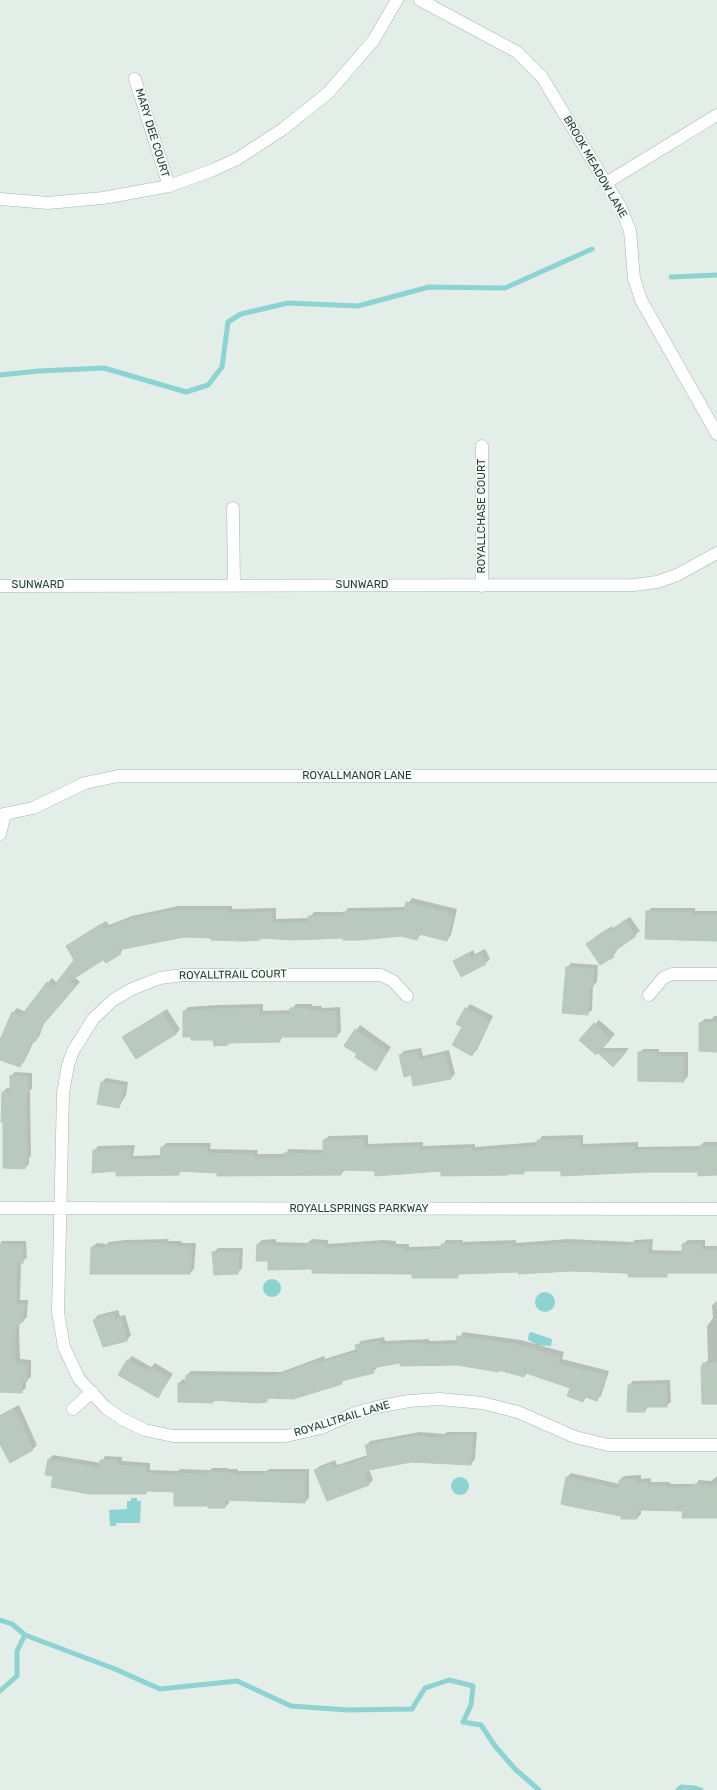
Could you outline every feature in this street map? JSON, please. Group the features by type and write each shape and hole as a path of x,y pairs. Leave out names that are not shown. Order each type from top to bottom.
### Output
{"street":[{"path":"0,199 48,203 103,198 169,186 213,170 237,159 283,129 328,93 363,55 379,33 397,0"},
{"name":"BROOK MEADOW LANE","path":"420,0 517,52 542,78 621,208 630,231 634,278 641,300 717,434"},
{"name":"MARY DEE COURT","path":"135,79 169,186"},
{"path":"606,183 717,115"},
{"name":"ROYALLCHASE COURT","path":"482,446 482,586"},
{"path":"233,508 234,585"},
{"name":"SUNWARD","path":"0,586 634,585 657,582 677,575 717,553"},
{"name":"ROYALLMANOR LANE","path":"0,834 2,815 33,808 85,783 118,776 717,776"},
{"name":"ROYALLTRAIL COURT","path":"59,1208 63,1093 68,1065 78,1041 93,1020 104,1008 123,994 145,982 183,974 381,975 393,981 407,996"},
{"path":"648,995 663,978 672,974 717,974"},
{"name":"ROYALLSPRINGS PARKWAY","path":"0,1208 717,1209"},
{"name":"ROYALLTRAIL LANE","path":"59,1208 58,1312 62,1337 73,1369 105,1407 133,1425 159,1434 173,1436 286,1436 321,1428 355,1413 377,1407 409,1401 440,1399 482,1403 518,1412 575,1437 608,1445 717,1445"},
{"path":"73,1409 92,1392"}],"water":[{"path":"268,1279 276,1279 281,1284 279,1295 276,1297 268,1297 263,1292 263,1284"},
{"path":"545,1292 552,1295 555,1302 552,1309 545,1312 538,1309 535,1302 538,1295"},
{"path":"531,1332 552,1339 551,1346 538,1345 528,1340 529,1333"},
{"path":"456,1477 464,1477 469,1482 467,1493 464,1495 456,1495 451,1490 451,1482"},
{"path":"131,1498 137,1498 137,1501 141,1501 140,1523 116,1523 116,1526 110,1526 109,1510 127,1509 127,1501 131,1501"}],"building":[{"path":"406,902 453,914 447,941 419,934 417,940 401,936 361,940 343,940 343,938 293,940 260,938 260,940 243,941 184,937 118,950 121,954 106,963 103,960 70,981 76,986 41,1027 35,1042 32,1041 20,1067 0,1060 0,1040 12,1012 21,1016 47,982 53,987 74,960 66,946 101,924 104,929 127,920 173,910 228,910 228,913 272,912 272,923 309,922 308,916 343,916 343,912 404,911"},
{"path":"646,911 692,912 692,915 717,915 717,941 645,939"},
{"path":"625,920 636,936 612,953 614,957 600,965 586,944 607,929 609,932"},
{"path":"468,953 471,958 480,953 486,964 461,977 453,961"},
{"path":"566,967 594,969 593,987 589,987 588,1015 562,1013"},
{"path":"259,1008 259,1015 290,1014 290,1008 308,1008 308,1010 319,1010 318,1012 336,1011 337,1037 280,1037 280,1042 228,1043 228,1045 214,1046 213,1040 191,1040 191,1037 183,1037 183,1011"},
{"path":"465,1008 490,1021 472,1056 452,1045 462,1027 456,1024"},
{"path":"162,1013 176,1034 136,1059 122,1037"},
{"path":"717,1022 717,1052 699,1051 699,1023"},
{"path":"594,1023 611,1039 599,1052 626,1052 613,1067 598,1053 596,1055 579,1040"},
{"path":"355,1029 387,1052 376,1071 355,1057 357,1054 344,1046"},
{"path":"417,1052 419,1060 445,1054 451,1079 413,1086 411,1075 404,1077 399,1055"},
{"path":"638,1052 656,1052 656,1056 684,1056 684,1082 638,1081"},
{"path":"10,1076 28,1076 28,1094 26,1094 27,1161 25,1161 25,1169 3,1168 3,1122 1,1122 2,1092 10,1092"},
{"path":"101,1082 125,1086 119,1108 97,1104"},
{"path":"364,1139 364,1148 419,1146 420,1150 471,1148 471,1151 537,1146 537,1140 579,1139 579,1148 634,1146 634,1150 698,1150 698,1146 717,1146 717,1175 698,1176 698,1172 645,1172 561,1176 561,1171 524,1171 524,1174 508,1175 441,1176 441,1171 375,1176 375,1171 341,1170 341,1175 217,1176 217,1173 179,1171 179,1175 116,1176 116,1171 92,1173 93,1150 131,1149 130,1160 160,1159 161,1147 207,1147 207,1153 254,1154 254,1158 284,1158 284,1153 323,1154 323,1140"},
{"path":"165,1243 178,1245 177,1247 192,1247 190,1274 90,1274 91,1247 104,1248 104,1246 120,1244"},
{"path":"273,1243 272,1246 306,1247 306,1243 324,1244 324,1248 359,1246 359,1244 378,1244 392,1245 392,1248 405,1247 405,1251 441,1249 441,1244 459,1244 459,1246 512,1244 512,1247 563,1243 630,1246 630,1244 649,1243 648,1254 682,1255 682,1244 701,1244 701,1250 717,1250 717,1273 667,1273 667,1277 628,1277 628,1273 572,1271 518,1274 519,1272 458,1274 458,1278 412,1278 412,1274 312,1273 312,1269 268,1270 268,1261 256,1261 257,1244"},
{"path":"0,1244 23,1245 23,1263 17,1263 16,1304 24,1304 23,1322 19,1321 19,1327 15,1327 16,1363 27,1364 27,1382 22,1382 22,1393 0,1392"},
{"path":"212,1252 239,1252 238,1274 214,1275"},
{"path":"113,1314 115,1320 121,1318 127,1341 103,1347 93,1320"},
{"path":"457,1336 516,1344 560,1357 558,1364 606,1375 597,1401 585,1397 583,1402 567,1396 570,1388 526,1373 524,1377 499,1370 499,1372 457,1365 400,1366 400,1363 372,1368 374,1373 341,1381 342,1384 293,1399 267,1398 267,1402 257,1403 210,1400 213,1403 178,1402 178,1383 185,1387 186,1375 276,1376 320,1360 321,1362 357,1352 355,1345 380,1341 381,1345 425,1343 425,1345 456,1344"},
{"path":"127,1360 147,1371 149,1367 169,1378 158,1398 118,1375"},
{"path":"703,1363 717,1363 717,1404 702,1404 701,1368"},
{"path":"666,1384 667,1407 645,1407 645,1412 627,1412 628,1385"},
{"path":"14,1409 24,1427 33,1450 10,1463 0,1444 0,1416"},
{"path":"473,1435 471,1465 411,1462 364,1471 369,1485 327,1501 314,1470 331,1464 333,1469 368,1457 365,1445 415,1436 441,1438 441,1436"},
{"path":"48,1459 100,1468 100,1460 118,1460 118,1465 146,1467 146,1473 175,1475 175,1473 206,1474 206,1472 234,1473 234,1475 264,1475 264,1472 305,1473 305,1503 225,1500 225,1508 208,1508 208,1506 174,1506 174,1492 146,1491 146,1494 89,1494 51,1487 53,1476 45,1475"},
{"path":"566,1477 619,1489 619,1480 637,1479 637,1483 648,1482 647,1486 666,1486 666,1488 693,1487 693,1484 717,1485 717,1518 682,1518 683,1511 637,1510 637,1519 621,1519 621,1516 561,1504"}],"waterway":[{"path":"0,375 39,371 104,368 186,392 208,385 222,367 228,322 241,314 288,303 358,306 429,287 505,288 592,249"},
{"path":"671,277 717,275"},
{"path":"0,1620 12,1624 25,1635 115,1669 160,1689 237,1681 291,1706 348,1710 412,1709 425,1688 449,1680 473,1686 471,1705 463,1722 481,1725 495,1746 515,1769 539,1790"},
{"path":"0,1691 17,1676 17,1651 25,1635"},
{"path":"678,1790 681,1787 701,1790"}]}
